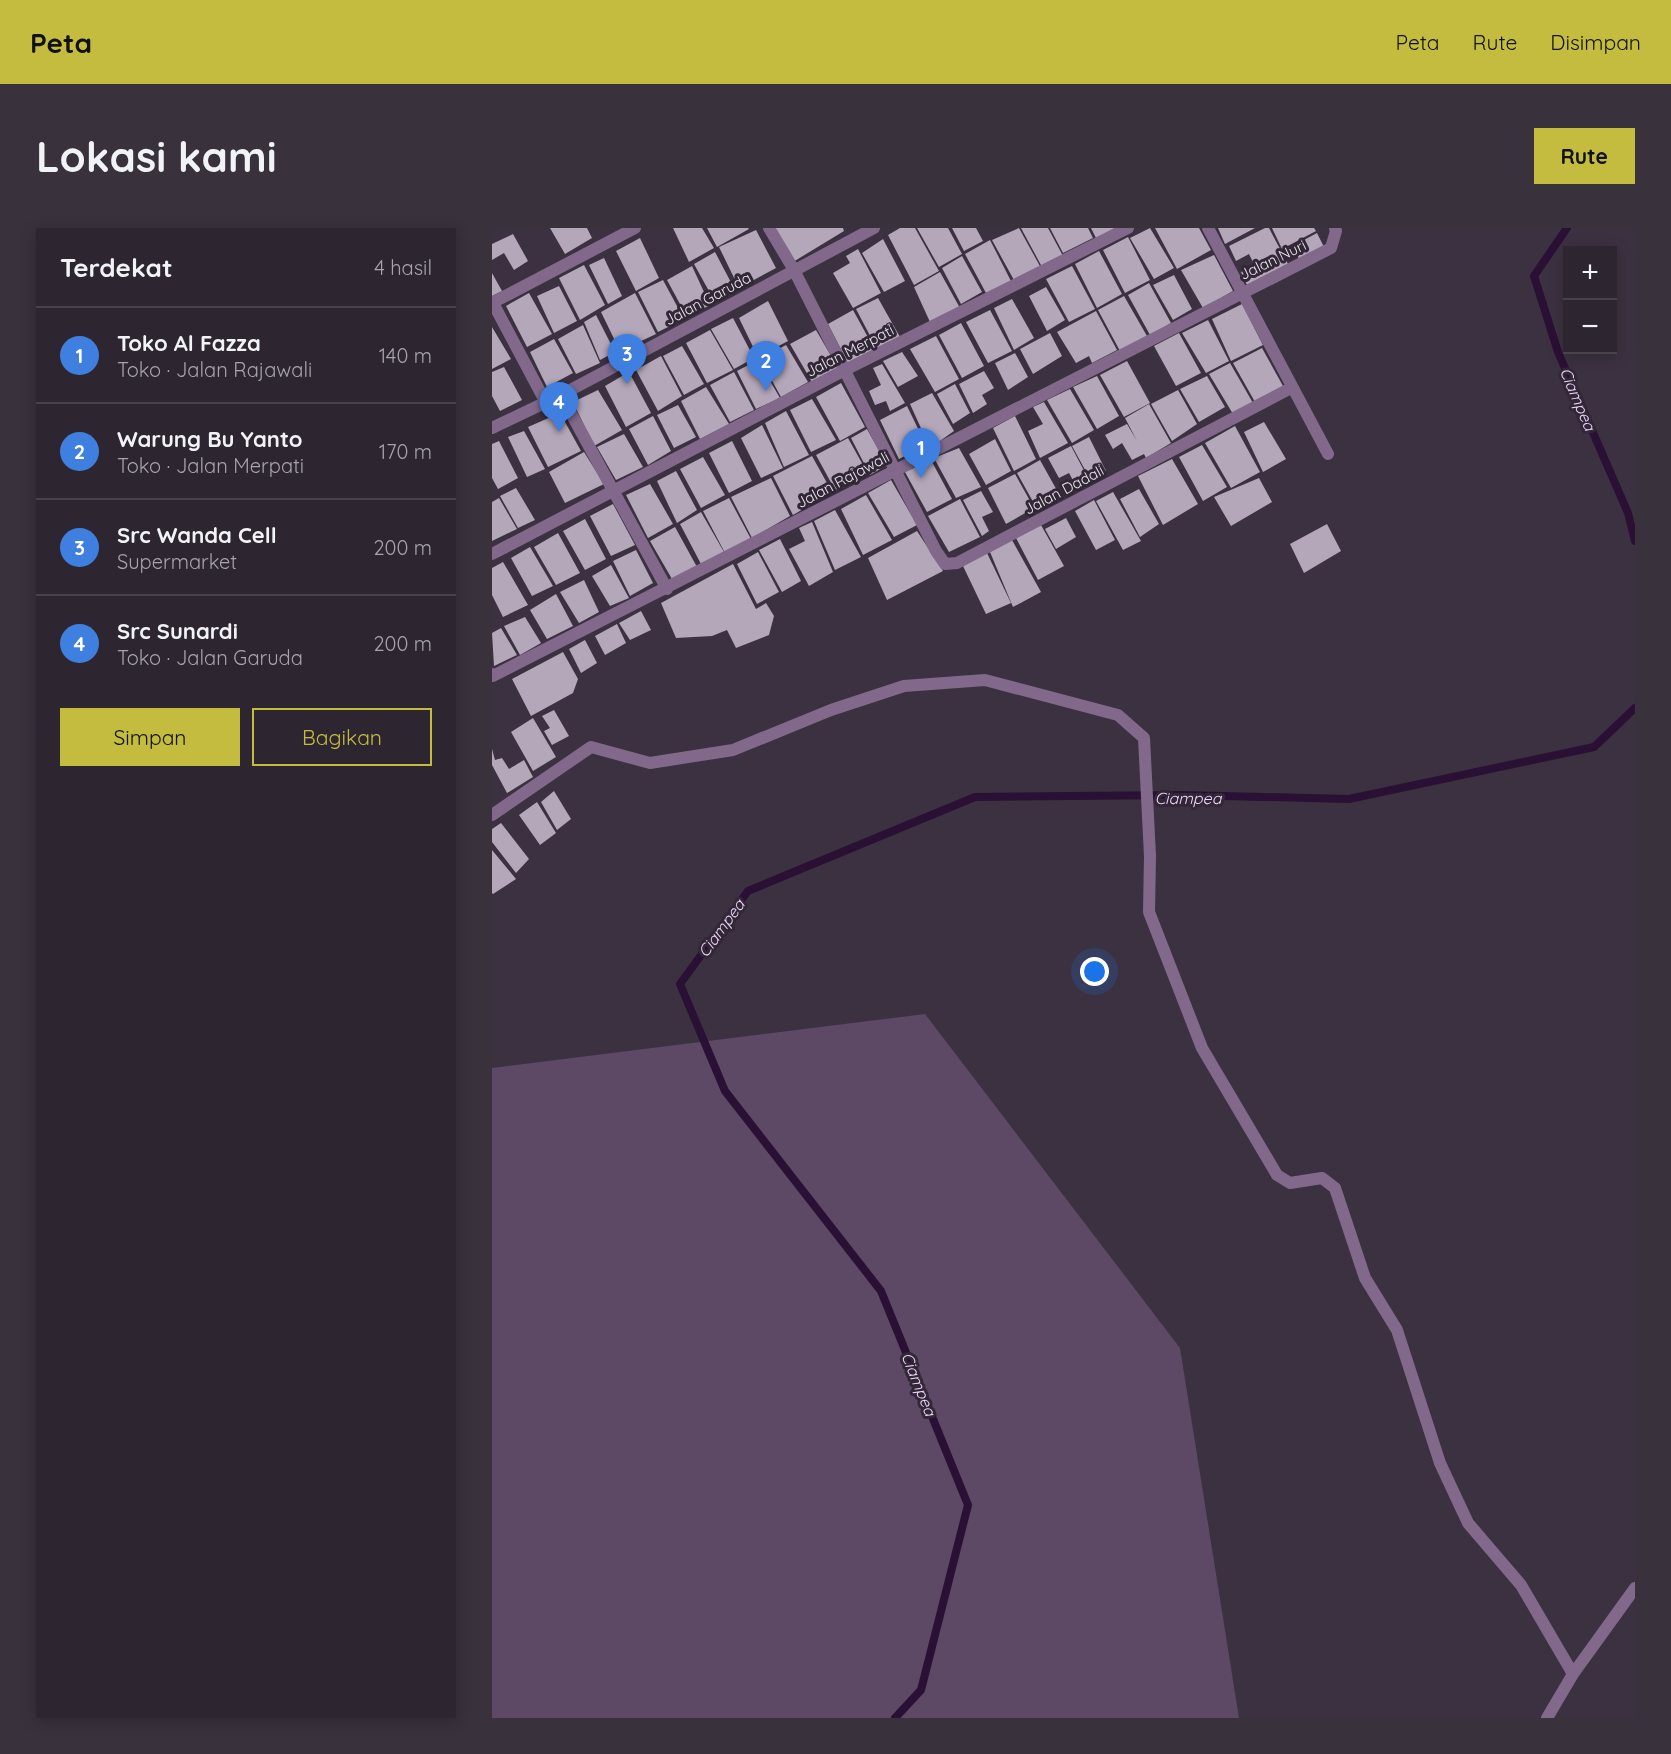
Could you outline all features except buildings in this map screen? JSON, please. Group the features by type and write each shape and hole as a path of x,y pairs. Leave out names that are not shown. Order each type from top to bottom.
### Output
{"street":[{"path":"545,401 493,303 635,228"},
{"path":"769,228 794,270 895,469"},
{"name":"Jalan Garuda","path":"492,428 561,394 874,228"},
{"name":"Jalan Merpati","path":"492,554 845,370 1128,228"},
{"name":"Jalan Nuri","path":"1208,228 1242,294 1331,248 1335,228"},
{"path":"1242,294 1328,454"},
{"name":"Jalan Rajawali","path":"492,674 494,676 667,590 895,469 1242,294"},
{"name":"Jalan Dadali","path":"895,469 936,551 945,564 957,563 1291,388"},
{"path":"561,394 667,590"},
{"path":"492,816 591,747 650,763 723,751 831,710 904,686 985,680 1118,716 1144,738 1150,856 1149,912 1202,1048 1277,1175 1290,1183 1322,1178 1335,1188 1365,1278 1398,1330 1440,1463 1468,1523 1521,1585 1573,1674"},
{"path":"1547,1718 1573,1674 1635,1588"}],"shaded area":[{"path":"925,1014 1180,1348 1239,1718 492,1718 492,1068"}],"waterway":[{"name":"Ciampea","path":"1567,228 1534,276 1558,352 1628,513 1635,541"},
{"name":"Ciampea","path":"895,1718 921,1690 968,1505 881,1291 725,1091 680,984 748,891 975,797 1183,795 1349,799 1594,747 1635,708"}],"place":[{"name":"Src Wanda Cell","path":"627,384"},
{"name":"Warung Bu Yanto","path":"766,391"},
{"name":"Src Sunardi","path":"559,432"},
{"name":"Toko Al Fazza","path":"921,478"}]}
